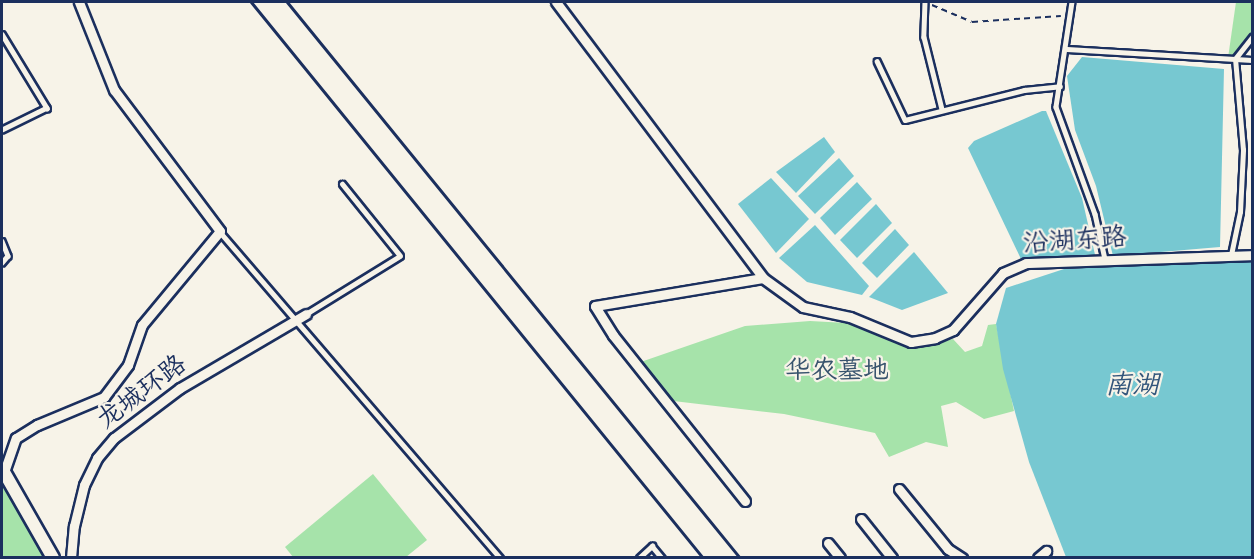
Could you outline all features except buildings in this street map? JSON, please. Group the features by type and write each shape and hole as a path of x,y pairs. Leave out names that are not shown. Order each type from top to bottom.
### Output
{"street":[{"path":"53,558 3,471 16,438 37,425 104,397 128,365 142,325 219,231 114,90 79,2"},
{"name":"沿湖东路","path":"556,2 764,278 803,307 850,317 911,342 935,338 953,330 1003,273 1026,263 1252,255"},
{"path":"745,501 613,335 595,306 764,278"},
{"name":"龙城环路","path":"71,558 74,526 84,485 97,458 114,438 180,388 302,316"},
{"path":"899,489 948,549 962,558"},
{"path":"861,519 892,558"},
{"path":"828,543 840,558"},
{"path":"1038,558 1046,551"}],"lane":[{"path":"927,2 924,37 942,109"},
{"path":"1072,2 1067,49 1056,108 1095,214 1105,261"},
{"path":"2,34 47,108 2,130"},
{"path":"1231,255 1240,212 1243,150 1235,59 1252,37"},
{"path":"1067,49 1252,60"},
{"path":"877,61 905,120 942,109 1060,86"},
{"path":"302,316 400,256 342,184"},
{"path":"219,231 302,316 500,558"},
{"path":"2,241 8,256 2,263"},
{"path":"639,558 652,546 662,558"}],"path":[{"path":"927,2 950,15 972,22 1071,15"}],"green space":[{"path":"1236,2 1252,2 1252,37 1235,59 1228,58"},
{"name":"华农墓地","path":"810,321 847,323 908,347 927,346 953,339 965,352 982,346 988,325 996,324 1014,411 984,419 956,402 941,406 948,447 926,442 889,457 875,433 784,414 665,400 632,365 745,326"},
{"path":"373,474 427,540 406,557 293,557 285,547"},
{"path":"2,479 44,557 2,557"}],"water":[{"path":"1082,57 1224,69 1220,247 1113,256 1096,186 1075,130 1067,76"},
{"path":"1046,111 1082,198 1096,259 1021,259 968,148 974,141"},
{"path":"824,137 835,152 796,193 776,172"},
{"path":"839,158 854,176 815,214 798,196"},
{"path":"771,178 809,219 776,253 738,204"},
{"path":"857,182 872,199 835,235 820,218"},
{"path":"876,204 892,223 857,258 840,240"},
{"path":"815,225 869,286 862,295 807,282 779,258"},
{"path":"895,229 909,245 877,278 862,263"},
{"path":"914,252 948,293 902,310 869,297"},
{"name":"南湖","path":"1209,261 1252,261 1252,557 1066,557 1029,462 1003,369 996,324 1006,288 1064,269"}],"railway":[{"path":"251,2 703,558"},
{"path":"287,2 740,558"}]}
